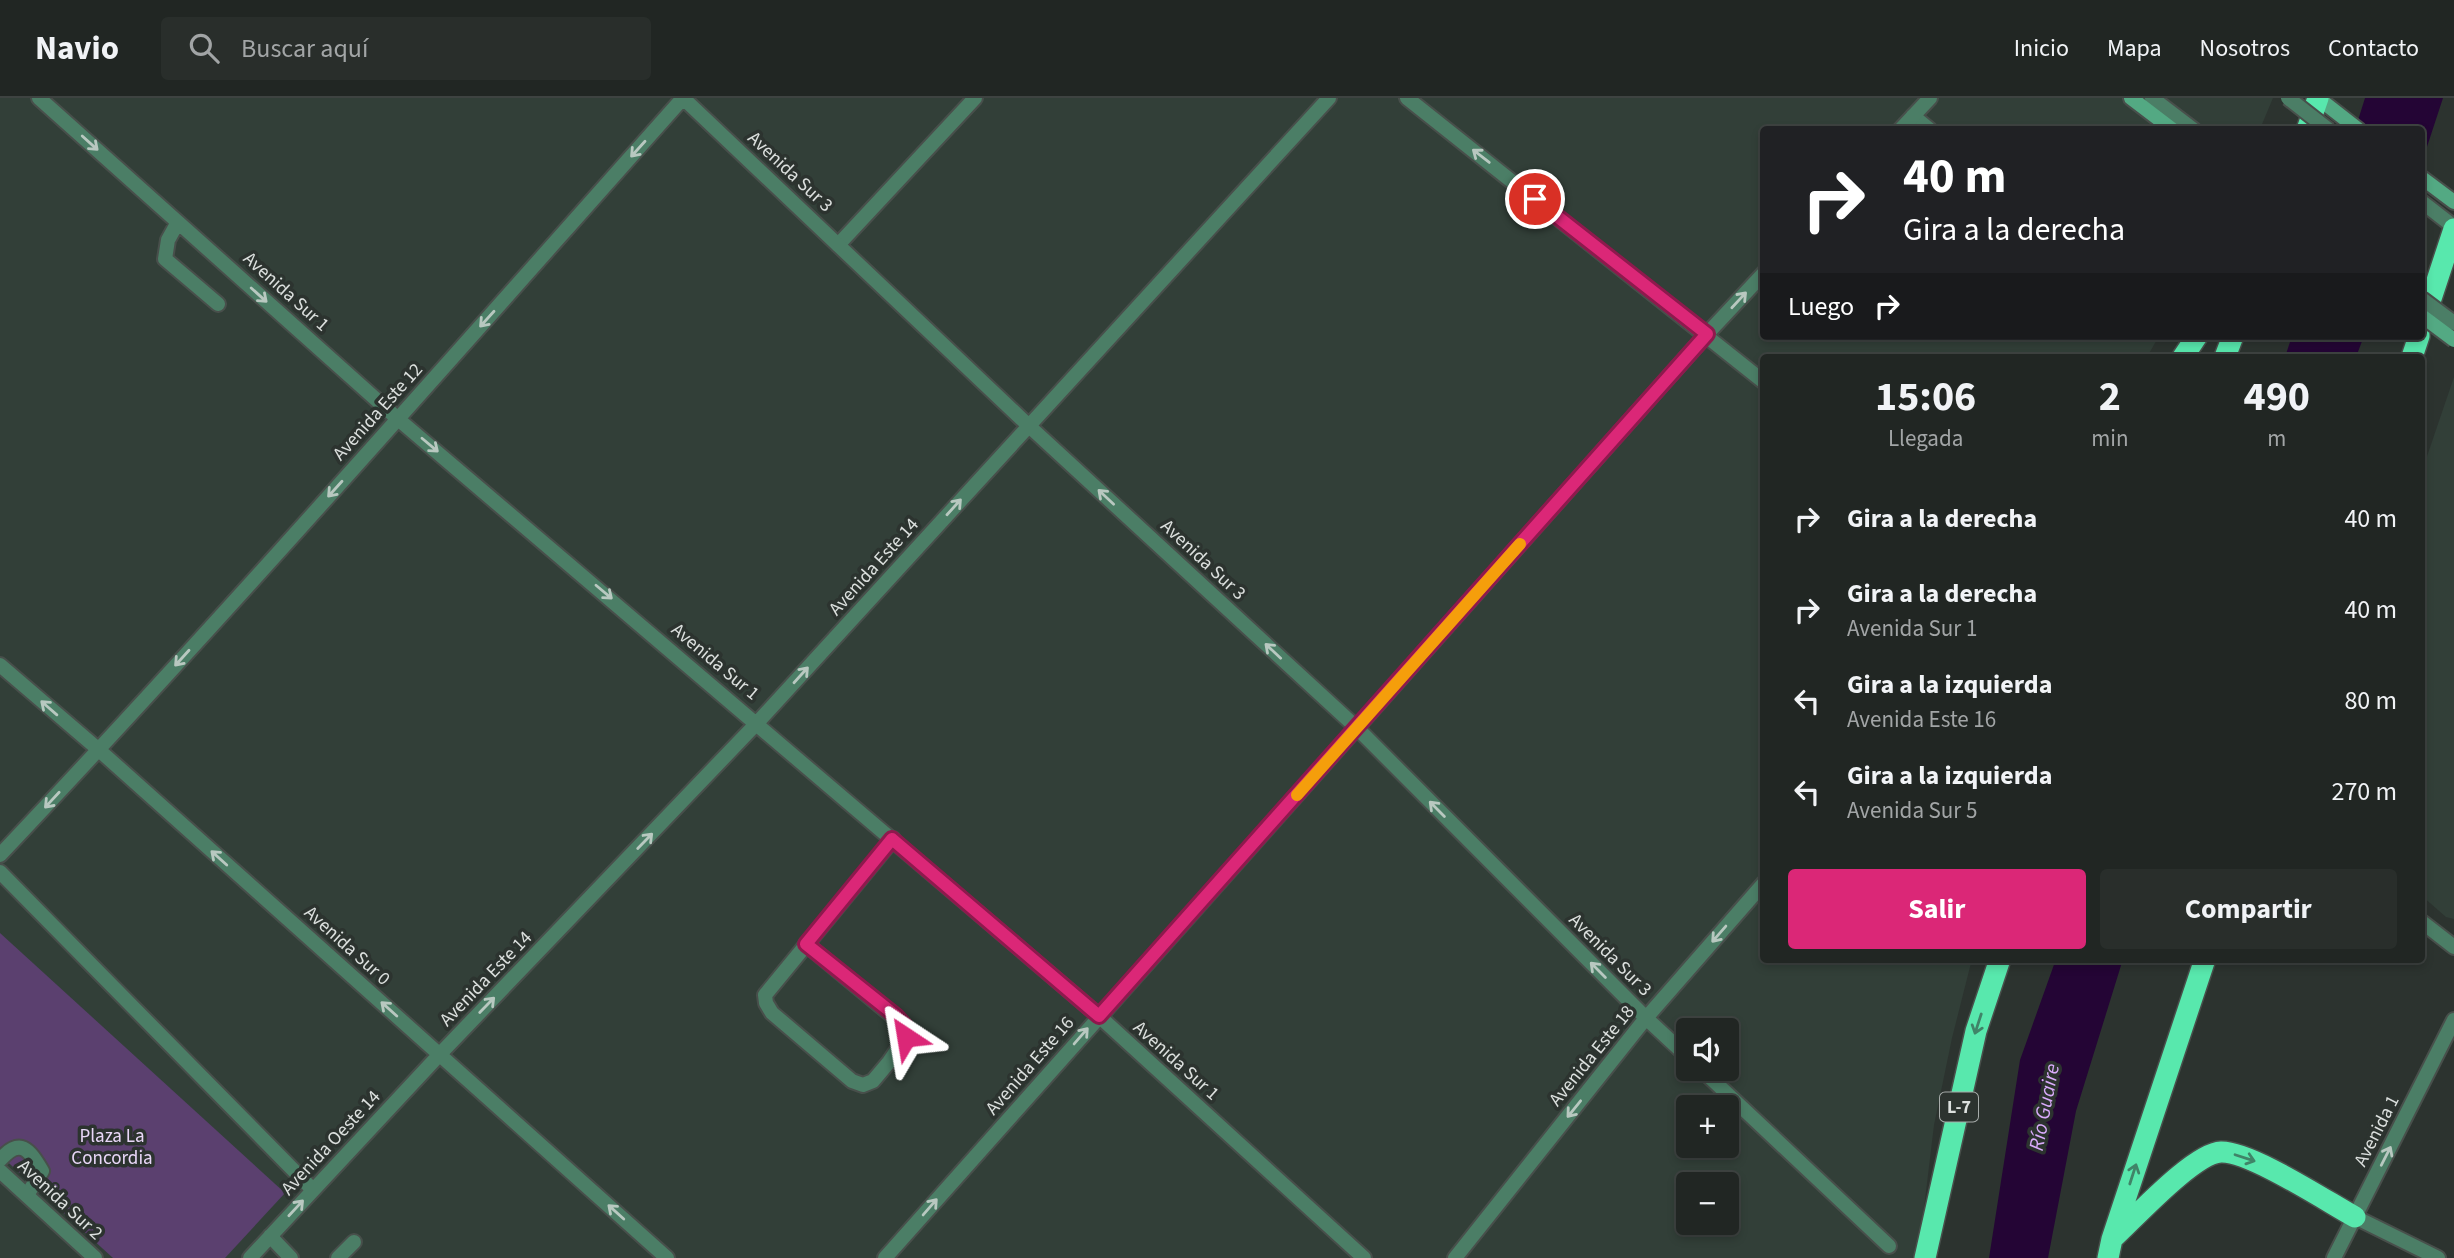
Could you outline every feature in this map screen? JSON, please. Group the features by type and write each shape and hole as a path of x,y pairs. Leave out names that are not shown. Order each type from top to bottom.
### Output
{"highway":[{"path":"2308,126 2318,98"},
{"path":"2425,317 2454,228"},
{"name":"L-7","path":"1925,1258 1976,1031 1999,963"},
{"path":"2110,1249 2204,963"},
{"path":"2110,1249 2186,1168 2219,1152 2248,1157 2355,1217"}],"main road":[{"path":"2131,98 2168,126"},
{"path":"2318,98 2354,126"},
{"path":"2425,180 2454,202"},
{"path":"2425,318 2454,340"}],"street":[{"name":"Avenida Sur 1","path":"39,98 398,419 1099,1016 1364,1258"},
{"name":"Avenida Sur 3","path":"683,98 1029,426 1357,728 1676,1046"},
{"name":"Avenida Este 12","path":"0,855 99,750 398,419 683,98"},
{"path":"838,245 975,98"},
{"name":"Avenida Este 14","path":"440,1055 757,723 1329,98"},
{"path":"1407,98 1760,379"},
{"path":"1904,126 1930,98"},
{"path":"2152,98 2189,126"},
{"path":"2288,98 2324,126"},
{"path":"1913,116 1925,126"},
{"path":"2425,204 2454,228"},
{"path":"178,222 168,240 165,259 218,304"},
{"name":"Avenida Este 16","path":"885,1258 1707,334 1760,278"},
{"path":"2425,301 2454,323"},
{"name":"Avenida Sur 0","path":"0,665 99,750 667,1258"},
{"path":"806,944 905,1026 906,1037 873,1081 863,1085 852,1081 772,1013 765,995 806,944 892,839"},
{"path":"0,872 313,1190"},
{"name":"Avenida Este 18","path":"1455,1258 1646,1018 1760,888"},
{"path":"2425,924 2454,947"},
{"name":"Avenida 1","path":"2334,1258 2454,1020"},
{"name":"Avenida Oeste 14","path":"250,1258 440,1055"},
{"path":"1714,1081 1889,1246"},
{"path":"0,1160 13,1147 19,1146 30,1152 42,1171 27,1195"},
{"name":"Avenida Sur 2","path":"0,1171 95,1258"},
{"path":"2355,1217 2438,1258"},
{"path":"270,1236 291,1258"},
{"path":"338,1258 354,1242"}],"shaded area":[{"path":"0,98 2273,98 2261,126 1760,126 1760,340 2157,340 2149,354 1760,354 1760,963 1971,963 1934,1125 1918,1258 0,1258"},
{"path":"2454,377 2454,919 2446,917 2425,899 2425,462"}],"green space":[{"name":"Plaza La Concordia","path":"0,933 285,1193 225,1258 113,1258 0,1155"}],"water":[{"path":"2365,98 2443,98 2425,153 2425,126 2356,126"},
{"path":"2291,340 2362,340 2357,354 2286,354"},
{"name":"Río Guaire","path":"2055,963 2122,963 2076,1111 2048,1258 1989,1258 2020,1060"}],"slow traffic":[{"path":"1297,795 1520,544"}],"route":[{"path":"906,1037 905,1026 896,1016 806,944 892,839 1099,1016 1707,334 1535,199"}]}
